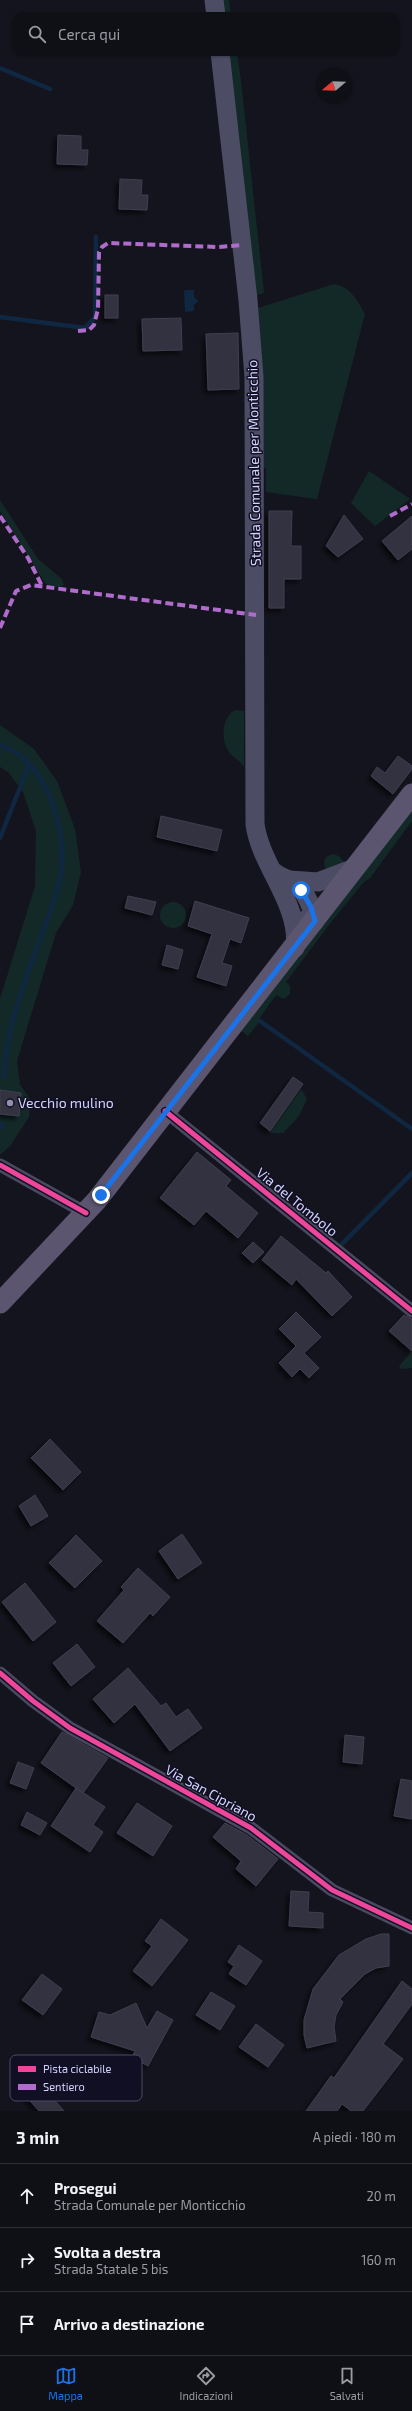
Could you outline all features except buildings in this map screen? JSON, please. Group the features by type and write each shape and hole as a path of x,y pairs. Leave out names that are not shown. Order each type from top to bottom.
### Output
{"main road":[{"path":"214,0 216,12"},
{"name":"Strada Comunale per Monticchio","path":"220,56 248,300 254,377 255,824 260,846 282,883 289,908 299,918 315,921"},
{"path":"0,1303 86,1213 295,948 412,794"},
{"path":"282,883 318,882 355,868"},
{"name":"Strada Comunale per Monticchio","path":"282,883 295,930 295,948"}],"street":[{"name":"Via del Tombolo","path":"165,1112 412,1312"},
{"path":"0,1165 86,1213"},
{"name":"Via San Cipriano","path":"0,1673 33,1701 81,1734 235,1818 332,1890 412,1928"}],"green space":[{"path":"222,0 229,0 230,12 224,12"},
{"path":"228,56 238,56 241,81 264,293 256,295"},
{"path":"334,284 349,291 365,314 317,499 266,492 266,468 260,466 258,308"},
{"path":"369,471 410,499 375,526 351,503"},
{"path":"0,500 38,559 62,579 64,585 54,587 45,583 0,511"},
{"path":"235,710 244,711 244,767 229,752 224,741 225,723 227,718"},
{"path":"0,725 34,749 57,781 75,829 81,872 73,905 56,933 17,1061 20,1085 31,1100 29,1117 10,1146 0,1155 0,1114 19,1116 21,1093 0,1090 0,999 35,886 36,831 23,792 8,772 0,767"},
{"path":"412,808 412,821 370,878 363,883 332,921 286,982 290,986 290,994 284,999 276,995 259,1019 412,1130 260,1021 248,1036 240,1030"},
{"path":"333,854 339,856 345,863 329,872 325,867 324,861 326,857"},
{"path":"173,902 182,906 186,915 182,924 173,928 164,924 160,915 164,906"},
{"path":"301,1089 307,1099 299,1116 283,1133 269,1133"},
{"path":"412,1170 412,1175 341,1248 338,1245"},
{"path":"412,1351 412,1368 401,1369 399,1366"}],"water":[{"path":"184,290 194,290 194,297 198,301 194,305 194,311 185,312"}],"waterway":[{"path":"0,68 50,89"},
{"path":"0,317 85,328 95,317 96,237"},
{"path":"0,745 21,756 40,778 53,806 62,850 60,880 18,1003 9,1039 4,1077"},
{"path":"0,838 29,765"},
{"path":"260,1021 412,1129"},
{"path":"0,1128 2,1124"},
{"path":"344,1242 412,1173"}],"marked path":[{"path":"78,331 89,330 94,325 98,309 99,252 102,247 108,243 218,247 242,245"},
{"path":"390,516 412,504"},
{"path":"0,516 28,558 42,586"},
{"path":"0,628 16,591 31,585 256,615"}],"cycle path":[{"path":"165,1111 412,1311"},
{"path":"0,1165 86,1213"},
{"path":"0,1673 33,1701 70,1728 251,1828 332,1890 412,1928"}],"place":[{"name":"Vecchio mulino","path":"10,1103"}],"route":[{"path":"101,1195 315,921 311,907 301,890"}]}
